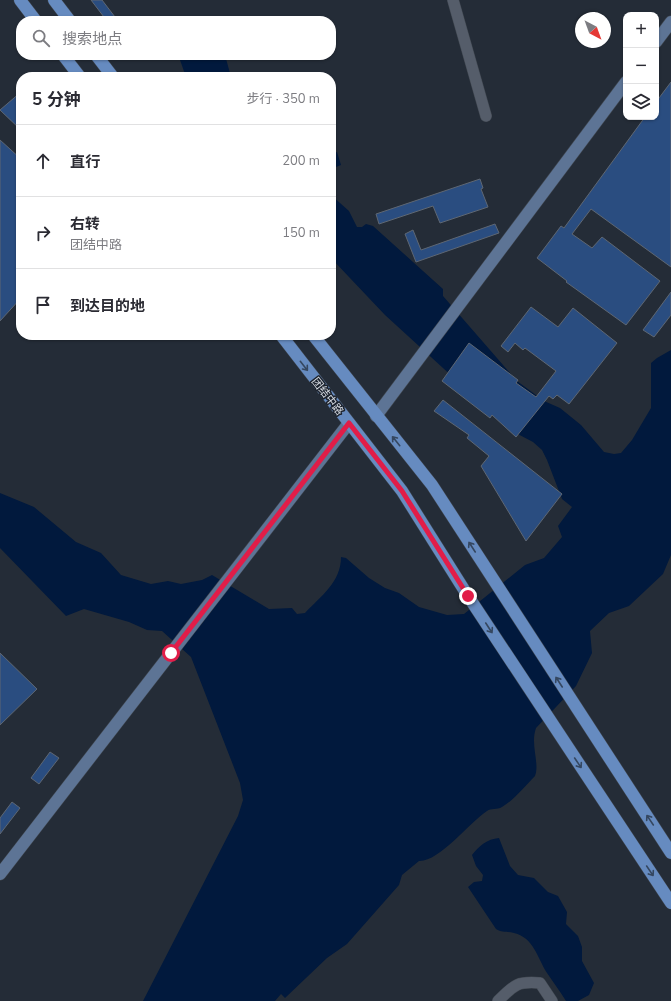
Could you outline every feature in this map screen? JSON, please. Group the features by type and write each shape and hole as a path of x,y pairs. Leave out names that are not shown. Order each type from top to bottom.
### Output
{"main road":[{"path":"20,0 32,16"},
{"path":"54,0 66,16"},
{"path":"67,60 76,72"},
{"path":"100,60 110,72"},
{"name":"团结中路","path":"284,340 402,491 468,596 671,903"},
{"path":"318,340 376,416 432,485 580,715 668,840 671,853"}],"street":[{"path":"453,0 486,116"},
{"path":"659,38 671,22"},
{"path":"376,416 625,84"},
{"path":"0,874 349,423"},
{"path":"498,1001 514,985 525,982 540,983 552,1001"}],"water":[{"path":"180,60 226,60 230,72 184,72"},
{"path":"336,152 341,165 336,167"},
{"path":"336,199 349,211 357,227 362,227 366,224 373,226 443,289 443,296 517,381 544,401 560,408 581,425 604,452 614,454 621,453 632,440 651,408 651,363 671,350 671,555 663,574 629,606 609,613 590,631 592,653 576,686 536,728 534,734 536,765 535,776 515,797 506,804 500,808 487,811 445,849 427,860 419,861 402,875 399,885 347,944 327,958 285,998 281,994 275,1001 143,1001 238,816 243,800 240,783 191,657 162,631 147,630 129,622 84,609 66,616 0,548 0,493 34,507 76,542 101,553 121,575 151,584 168,581 181,584 202,580 212,575 269,609 292,608 297,614 305,613 334,581 338,574 341,557 346,558 369,578 385,588 399,593 419,607 447,615 464,614 525,565 544,558 562,537 558,526 572,507 562,499 542,450 533,442 512,431 385,315 336,263"},
{"path":"499,838 510,866 518,875 534,878 548,892 558,896 567,912 566,924 578,936 582,947 582,961 594,983 589,995 578,1001 566,1001 547,973 531,944 526,939 521,935 496,929 468,887 474,882 482,881 483,875 476,866 472,855 484,844"}],"building":[{"path":"91,0 102,0 114,16 103,16"},
{"path":"671,82 671,267 591,209 572,234 592,248 602,237 660,281 626,325 566,282 567,281 537,258 561,226 564,228 643,120 659,120 659,98"},
{"path":"16,96 16,125 0,110"},
{"path":"0,140 16,154 16,303 0,321"},
{"path":"480,179 483,188 481,189 488,207 440,223 433,206 379,224 376,214"},
{"path":"495,224 499,233 416,262 405,234 413,230 421,250"},
{"path":"671,292 671,315 654,337 643,330"},
{"path":"531,307 558,327 573,308 617,343 569,404 557,395 553,399 549,396 516,437 492,415 490,418 442,381 469,343 518,380 516,383 536,397 556,371 525,348 523,350 515,343 508,352 501,346"},
{"path":"443,400 562,494 526,541 481,466 489,456 467,438 469,435 434,411"},
{"path":"0,653 37,689 0,725"},
{"path":"50,752 59,758 39,784 31,778"},
{"path":"12,802 20,808 0,834 0,818"}],"route":[{"path":"171,653 349,423 402,491 468,596"}]}
